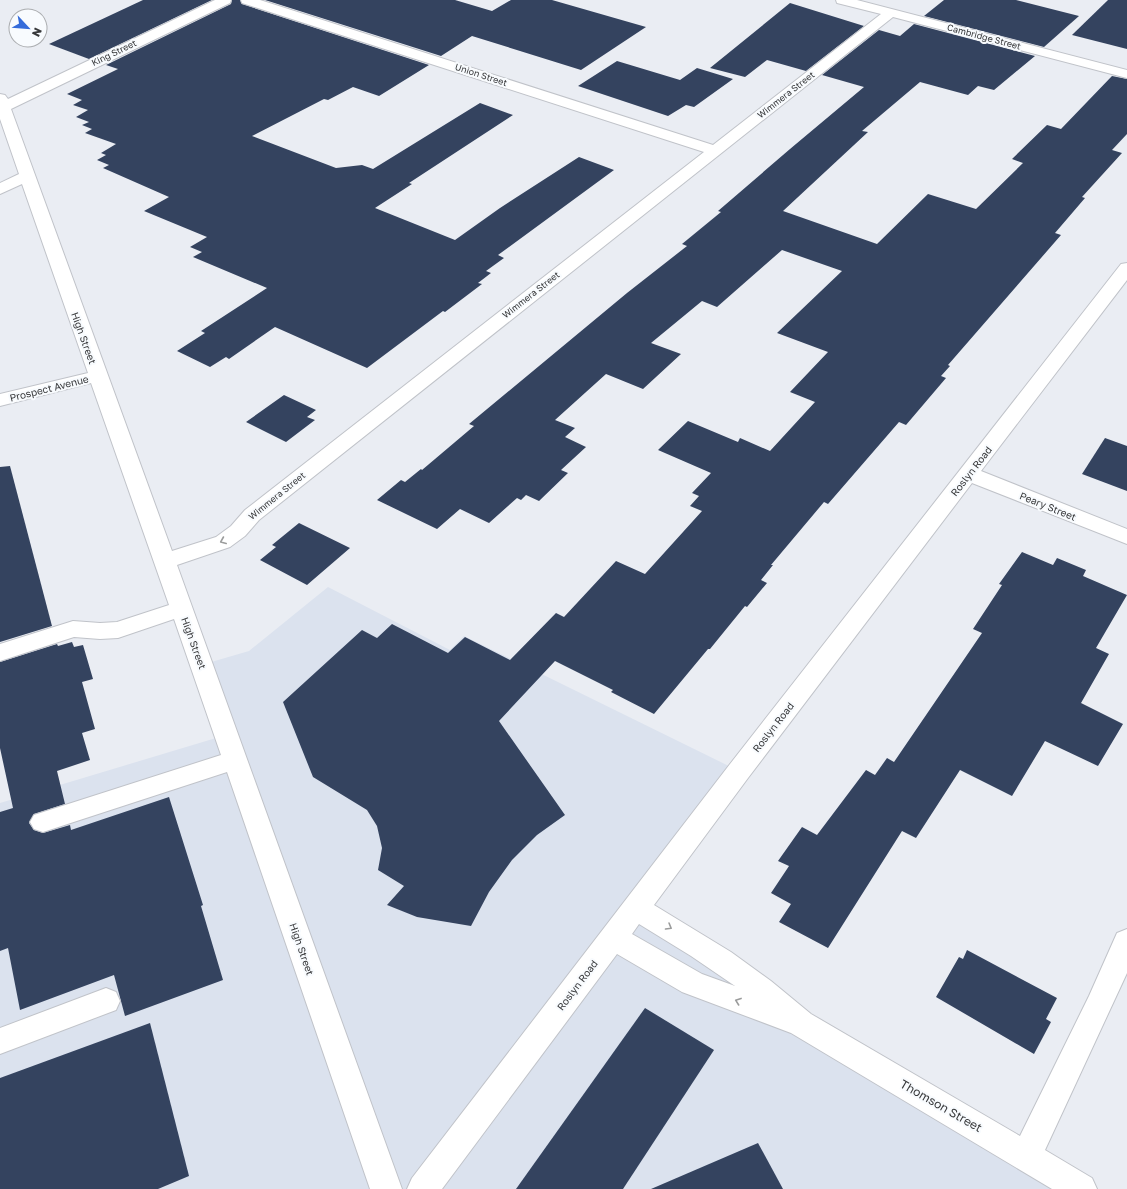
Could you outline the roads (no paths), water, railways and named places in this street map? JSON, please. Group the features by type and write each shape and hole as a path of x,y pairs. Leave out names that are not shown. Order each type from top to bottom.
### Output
{"street":[{"name":"King Street","path":"2,103 225,0"},
{"name":"Union Street","path":"248,0 714,150"},
{"name":"Cambridge Street","path":"842,0 1127,74"},
{"name":"Wimmera Street","path":"165,561 229,539 252,515 890,13"},
{"name":"High Street","path":"2,103 26,176 165,561 386,1189"},
{"path":"0,190 26,176"},
{"name":"Roslyn Road","path":"423,1189 739,771 1127,268"},
{"name":"Prospect Avenue","path":"0,400 98,376"},
{"name":"Peary Street","path":"969,474 1127,537"},
{"path":"0,653 73,629 100,631 118,630 182,609"},
{"path":"43,822 235,760"},
{"name":"Thomson Street","path":"636,908 690,939 737,970 801,1023"},
{"name":"Thomson Street","path":"613,937 692,983 801,1023 1081,1189"},
{"path":"1026,1156 1100,1003 1127,941"},
{"path":"0,1041 106,1001"}]}
